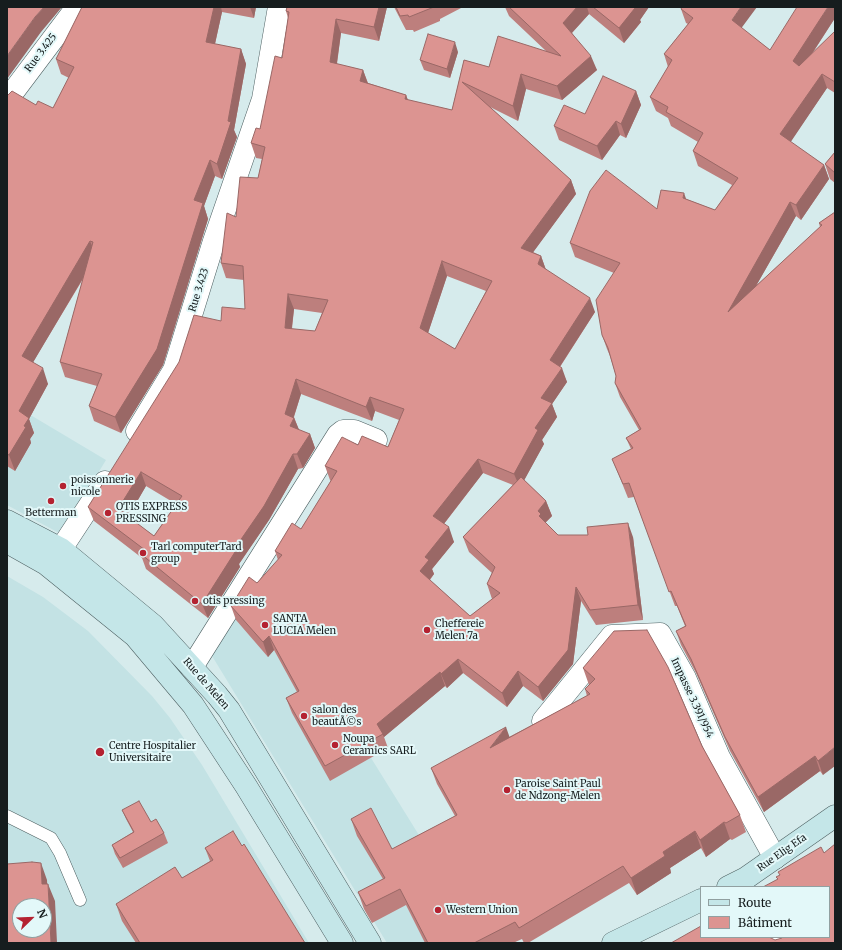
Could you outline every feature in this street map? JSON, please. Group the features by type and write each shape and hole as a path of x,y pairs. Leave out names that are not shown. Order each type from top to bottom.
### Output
{"main road":[{"name":"Rue de Melen","path":"7,521 61,549 153,624 192,666 229,710 370,943"},
{"path":"7,542 46,564 135,636 193,705 246,786 342,943"},
{"name":"Rue Elig Efa","path":"742,884 775,858 835,816"},
{"path":"613,943 700,900"}],"street":[{"name":"Rue 3.425","path":"8,97 76,7"},
{"name":"Rue 3.423","path":"128,445 174,370 214,241 263,99 279,7"},
{"path":"192,666 338,435 343,431 354,431 376,440"},
{"path":"61,549 116,465"},
{"name":"Impasse 3.391/954","path":"543,721 612,636 660,634 685,678 719,757 775,858"}],"lane":[{"path":"7,816 51,838 60,853 80,900"}],"shaded area":[{"path":"7,401 106,460 61,534 7,505"},
{"name":"Centre Hospitalier Universitaire","path":"7,576 43,597 88,631 152,696 170,718 202,765 309,943 7,943"},
{"path":"258,576 486,943 387,943 209,651"}],"building":[{"path":"7,7 44,7 7,56"},
{"path":"82,7 214,7 206,42 241,49 228,121 231,122 217,164 210,160 194,200 203,203 157,349 115,417 89,406 102,374 60,362 93,242 90,241 22,356 43,368 19,411 29,418 24,426 26,427 9,455 7,454 7,96 12,91 36,105 38,101 53,108 74,67 56,59"},
{"path":"287,7 379,7 374,27 336,19 330,62 363,70 360,81 406,95 405,99 452,110 464,60 489,67 498,36 561,56 509,7 577,7 563,23 591,56 557,86 521,74 513,106 462,82 571,180 521,248 541,256 538,264 590,298 550,360 562,368 541,398 552,403 535,428 538,430 514,474 478,459 433,516 449,527 425,557 429,560 420,571 470,616 500,593 487,584 495,567 463,537 521,477 546,501 538,511 541,514 539,516 558,535 588,535 587,527 628,523 638,605 590,610 576,587 568,650 538,687 518,671 502,693 458,659 377,724 383,734 325,766 286,698 299,691 269,636 263,642 231,606 249,577 257,583 282,555 275,551 292,523 301,529 337,471 325,466 342,437 358,445 362,436 388,447 404,409 370,397 366,407 296,379 285,414 294,418 290,426 310,434 297,454 293,454 264,506 233,551 235,552 202,604 141,554 145,550 88,507 179,362 194,315 221,321 222,307 245,309 243,266 221,263 227,213 236,217 240,177 258,178 265,147 251,143 256,128 260,129 275,56 282,58 289,12 286,11","holes":["442,261 492,281 455,349 420,328","288,294 328,300 315,331 285,328","141,472 182,496 154,536 118,509"]},
{"path":"396,7 434,7 409,17 408,15 400,16"},
{"path":"593,7 635,7 635,8 619,28"},
{"path":"682,7 741,7 732,20 770,50 797,7 828,7 793,61 799,66 835,31 835,82 822,74 780,134 824,165 796,205 790,202 728,312 822,225 819,223 835,212 835,747 818,761 815,756 758,797 725,737 691,659 676,631 686,626 671,591 669,592 629,483 623,484 612,459 633,448 626,438 641,429 615,383 616,376 608,348 602,335 596,300 620,263 570,243 590,191 606,170 657,209 661,190 684,193 683,198 715,210 738,178 693,151 703,133 666,112 668,107 650,97 672,60 664,54 693,18 681,9"},
{"path":"428,34 455,42 447,69 420,60"},
{"path":"603,76 636,91 621,124 616,121 597,146 554,126 564,105 585,114"},
{"path":"835,152 835,173 825,164"},
{"path":"647,630 668,667 702,746 740,815 726,823 724,822 700,840 695,831 663,852 665,856 631,878 623,866 519,928 515,922 474,943 428,943 400,889 366,906 358,892 385,878 351,819 371,808 392,849 457,815 431,768 506,727 490,748 590,694 585,689 595,679 583,668 614,631"},
{"path":"139,801 151,822 156,819 164,833 120,858 112,845 134,832 122,810"},
{"path":"233,831 242,846 244,844 305,943 140,943 116,904 175,867 182,878 213,860 205,848"},
{"path":"835,844 835,943 671,943 700,927 700,938 771,938 775,940 782,938 830,938 830,886 765,886 778,879 776,877 780,875 778,872 821,847 824,853"},
{"path":"32,862 41,863 42,884 48,884 49,898 12,898 12,938 51,938 51,943 7,943 7,864"}],"place":[{"name":"poissonnerie nicole","path":"63,486"},
{"name":"Betterman","path":"51,501"},
{"name":"OTIS EXPRESS PRESSING","path":"108,513"},
{"name":"Tarl computerTard group","path":"143,553"},
{"name":"otis pressing","path":"195,601"},
{"name":"SANTA LUCIA Melen","path":"265,625"},
{"name":"Cheffereie Melen 7a","path":"427,630"},
{"name":"salon des beautÃ©s","path":"304,716"},
{"name":"Noupa Ceramics SARL","path":"335,745"},
{"name":"Centre Hospitalier Universitaire","path":"100,752"},
{"name":"Paroise Saint Paul de Ndzong-Melen","path":"507,790"},
{"name":"Western Union","path":"438,910"}]}
